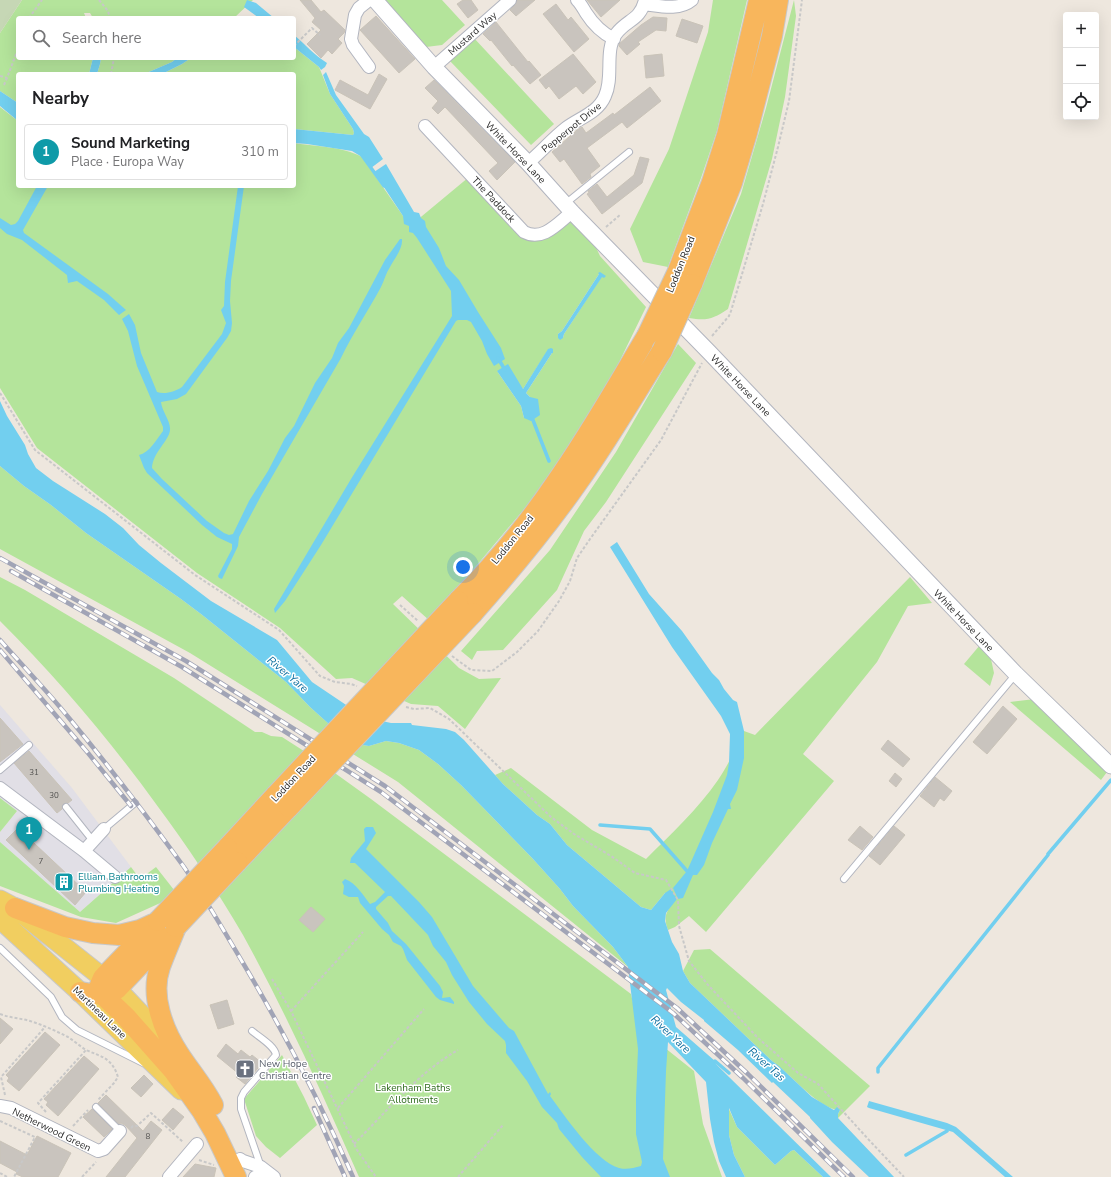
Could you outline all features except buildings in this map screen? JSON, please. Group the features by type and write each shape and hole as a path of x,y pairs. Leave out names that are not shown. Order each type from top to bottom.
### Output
{"highway":[{"name":"Loddon Road","path":"107,987 466,607 528,548 578,482 611,432 662,352 727,135 758,0"},
{"name":"Loddon Road","path":"466,607 514,537 555,484 588,434 647,336 685,278 732,183 747,133 772,36 778,0"},
{"path":"3,913 93,933 119,935 167,924"},
{"name":"Loddon Road","path":"167,924 157,986 159,1005 164,1026 178,1053"},
{"path":"80,992 91,994 107,987"},
{"name":"Martineau Lane","path":"107,987 126,1017 173,1070 198,1106 215,1133 231,1166"},
{"name":"Martineau Lane","path":"178,1053 209,1097 231,1166"},
{"path":"231,1166 255,1174"}],"main road":[{"name":"Martineau Lane","path":"3,913 136,1008 178,1053"},
{"name":"Martineau Lane","path":"3,913 80,992 159,1070 198,1106"}],"street":[{"path":"369,0 355,14 351,39 353,45 369,68"},
{"name":"White Horse Lane","path":"375,0 434,67 528,163 568,208 706,349 1016,674 1111,766"},
{"name":"Mustard Way","path":"434,67 510,0"},
{"path":"577,0 581,3 587,14 604,34 614,39"},
{"name":"Pepperpot Drive","path":"528,163 566,128 602,103 606,95 608,85 610,51 614,39 617,33 641,12 645,2 677,7 692,0"},
{"name":"The Paddock","path":"425,126 524,232 537,236 545,233 568,208"},
{"path":"0,788 115,876"},
{"path":"84,852 104,829"},
{"name":"Netherwood Green","path":"3,1107 49,1127 97,1153 104,1149 124,1131"},
{"path":"169,1177 191,1146"},
{"path":"255,1174 272,1176"}],"lane":[{"path":"568,208 629,152"},
{"path":"844,879 1016,674"},
{"path":"0,770 29,745"},
{"path":"104,829 135,803"},
{"path":"66,806 93,841"},
{"path":"0,948 51,997 62,1017 77,1030 125,1055 159,1070"},
{"path":"252,1031 276,1052 276,1056 244,1092 241,1098 241,1109 255,1174"},
{"path":"96,1107 124,1131"}],"path":[{"path":"30,16 42,0"},
{"path":"99,0 108,11 109,16"},
{"path":"449,653 454,659 470,670 492,671 517,652 538,631 559,601 570,581 578,558 590,539 661,440 701,365 706,349 717,331 729,316 764,204 788,101 802,0"},
{"path":"296,44 312,28 320,35"},
{"path":"4,85 16,54"},
{"path":"111,72 114,60"},
{"path":"0,76 7,78"},
{"path":"596,236 621,214"},
{"path":"0,393 35,450 195,575 279,630 320,676 335,682 351,684"},
{"path":"400,605 423,625"},
{"path":"404,707 414,709 430,708 449,719 551,817 574,834 611,856 635,873 666,880 678,900 679,926 689,961 708,985 758,1038 798,1073 818,1084 904,1177"},
{"path":"290,1011 363,932"},
{"path":"272,979 290,1011 354,1144 376,1177"},
{"path":"338,1108 424,1009"},
{"path":"0,1014 30,1021 45,1027 68,1038 86,1050 106,1059 115,1067 118,1077 114,1083"},
{"path":"3,1107 6,1101 1,1077 45,1027"},
{"path":"49,1127 53,1118 38,1103 86,1050"},
{"path":"354,1144 422,1076 441,1060 458,1050"},
{"path":"124,1131 132,1126 137,1126 150,1113 182,1142 191,1146 195,1159 231,1166"},
{"path":"0,1121 35,1137 14,1177"},
{"path":"458,1177 503,1125"},
{"path":"0,1173 7,1177"}],"shaded area":[{"path":"0,705 72,788 131,867 80,912 0,842 0,832 17,811 0,798"}],"green space":[{"path":"0,0 22,0 0,33"},
{"path":"22,0 253,0 236,16 92,16 90,13 84,13 85,16 16,16 16,60 92,60 90,72 16,72 16,102 0,91 0,33"},
{"path":"386,0 442,0 465,25 442,45 426,47 383,2"},
{"path":"713,0 747,0 717,131 668,267 643,262 630,229 669,149 708,32"},
{"path":"794,0 796,16 785,97 772,159 728,309 710,318 689,318 741,194 766,108"},
{"path":"473,37 554,124 531,145 449,60"},
{"path":"296,49 319,67 330,94 353,129 354,133 353,135 296,129 296,72 166,72 188,60 296,60"},
{"path":"101,60 174,60 149,72 98,72"},
{"path":"0,107 16,119 16,188 296,188 296,143 338,149 354,153 362,157 410,226 469,177 525,237 569,217 591,237 600,256 646,307 606,389 546,483 430,621 402,596 393,604 459,668 479,679 501,678 465,729 438,706 411,704 352,678 336,679 280,628 197,573 37,448 0,388","holes":["599,274 602,276 564,334 563,338 558,334 562,331","548,350 552,353 526,393 530,397 524,418 521,406 497,371 523,389"]},
{"path":"678,344 696,363 606,502 584,531 557,590 503,650 477,651 472,660 461,651 550,550 616,452"},
{"path":"0,466 86,533 201,614 286,682 310,707 350,743 369,746 386,741 399,743 419,750 438,764 461,785 533,859 573,906 613,947 628,967 398,782 190,653 0,549"},
{"name":"Lakenham Baths Allotments","path":"0,577 25,590 174,678 255,732 262,732 271,736 282,737 307,753 371,799 631,994 637,1020 655,1040 694,1071 703,1124 722,1177 359,1177 289,1024 259,964 233,918 179,836 120,756 62,687 0,621"},
{"path":"910,577 932,603 908,606 877,662 803,754 834,781 706,932 689,916 675,927 668,930 666,915 674,901 665,893 651,910 641,907 567,845 550,824 537,815 495,775 511,768 592,830 646,859 684,821 710,791 726,768 744,731 755,735"},
{"path":"980,645 991,659 994,673 990,686 964,664"},
{"path":"1035,699 1107,772 1101,780 1010,702"},
{"path":"0,798 17,811 0,832"},
{"path":"0,842 80,912 131,867 140,879 156,867 178,895 116,923 81,917 0,886"},
{"path":"710,949 870,1086 838,1118 840,1110 823,1104 814,1098 772,1061 690,983 683,971 694,950"},
{"path":"282,1055 317,1125 280,1158 266,1147 256,1136 244,1099"},
{"path":"728,1107 737,1127 775,1165 794,1150 823,1177 745,1177 734,1155 729,1135"}],"water":[{"path":"247,0 256,3 272,16 256,16 244,7"},
{"path":"296,37 327,63 321,70 296,49"},
{"path":"92,60 101,60 98,72 90,72"},
{"path":"174,60 188,60 166,72 149,72"},
{"path":"326,72 336,95 364,134 369,137 383,159 371,168 362,157 352,151 296,143 296,129 353,135 354,133 353,129 330,94 323,75"},
{"path":"0,91 16,102 16,119 0,106"},
{"path":"386,164 414,212 419,213 421,218 425,221 426,227 439,248 446,266 459,280 501,348 505,359 494,366 471,322 467,320 456,321 321,545 285,601 275,613 274,609 351,479 452,316 451,291 417,238 413,233 409,232 409,226 404,224 403,216 374,172"},
{"path":"36,188 47,188 23,230 24,233 108,294 126,310 119,315 104,300 77,281 68,283 67,275 22,240 7,234 0,228 0,218 11,225 18,221"},
{"path":"238,188 244,188 231,281 231,331 186,394 177,399 161,402 170,430 167,438 155,457 152,468 207,521 229,535 233,534 249,501 268,471 285,438 294,426 315,383 332,358 338,343 349,328 385,260 400,239 402,239 400,250 381,287 262,494 239,537 238,546 222,579 218,576 232,549 232,544 217,537 202,525 147,473 139,455 146,452 152,445 163,431 163,427 137,366 128,331 122,319 129,314 135,325 141,353 157,392 163,393 177,390 182,387 222,334 226,323 221,310 224,306 225,282"},
{"path":"600,272 606,276 604,278 602,277 564,334 563,338 560,340 558,338 558,334 562,331"},
{"path":"548,349 553,349 553,353 526,393 530,397 538,399 540,415 531,421 524,418 521,406 497,371 508,364 523,389"},
{"path":"0,401 36,468 53,481 105,514 123,528 139,545 211,601 277,640 312,682 364,717 391,723 411,723 412,725 446,729 455,732 503,784 537,815 550,824 567,845 641,907 651,910 665,893 671,889 677,899 666,913 665,921 672,942 679,954 683,971 690,983 812,1097 834,1110 837,1107 840,1110 838,1118 894,1177 869,1177 773,1082 772,1083 738,1050 681,1002 667,988 666,990 676,1027 715,1061 716,1064 729,1077 831,1177 823,1177 794,1150 775,1165 737,1127 729,1108 729,1135 734,1155 745,1177 726,1177 719,1161 714,1142 706,1082 668,1042 663,1159 670,1177 601,1177 582,1157 559,1129 557,1123 542,1107 527,1081 506,1053 505,1041 487,1024 469,1002 452,975 446,962 433,946 428,935 391,896 388,896 376,907 392,931 406,944 440,986 443,992 442,998 450,997 454,1004 440,1000 436,997 407,960 401,946 393,942 389,935 360,903 358,897 349,897 343,894 344,886 342,882 345,879 353,884 370,904 375,902 385,892 355,863 350,863 351,858 365,841 364,829 366,827 373,827 376,833 366,849 432,917 473,986 509,1028 514,1031 548,1094 550,1092 550,1096 572,1126 600,1157 619,1168 627,1169 641,1166 642,1162 636,1134 638,1049 628,967 613,947 573,906 533,859 461,785 438,764 419,750 399,743 386,741 369,746 350,743 310,707 286,682 201,614 86,533 0,466"},
{"path":"617,542 649,594 682,631 712,673 719,680 724,689 733,700 737,702 744,731 744,758 737,790 730,804 731,809 728,809 712,843 704,865 697,875 693,875 683,898 678,899 673,888 687,871 713,812 727,775 730,734 721,716 672,647 610,547"},
{"path":"869,1101 947,1123 956,1127 1013,1177 1005,1177 953,1132 869,1108 867,1107"}],"waterway":[{"path":"361,154 384,186"},
{"path":"498,358 505,370"},
{"path":"531,415 549,461"},
{"path":"1048,854 1111,780"},
{"path":"600,825 650,829 687,871"},
{"path":"878,1072 878,1068 1048,855"},
{"path":"715,1061 729,1073"},
{"path":"906,1155 947,1131"}],"railway":[{"path":"0,558 186,661 385,786 677,1008 748,1074 853,1177"},
{"path":"11,571 182,667 381,792 673,1013 743,1078 844,1177"},
{"path":"0,640 52,698 99,754 192,879 243,963 287,1042 328,1122 353,1177"},
{"path":"0,650 131,806"},
{"path":"314,1108 345,1177"}],"place":[{"name":"Sound Marketing","path":"29,850"},
{"name":"Elliam Bathrooms Plumbing Heating","path":"64,882"},
{"name":"New Hope Christian Centre","path":"245,1069"}],"water label":[{"name":"River Yare","path":"288,674"},
{"name":"River Yare","path":"671,1034"},
{"name":"River Tas","path":"767,1064"}]}
